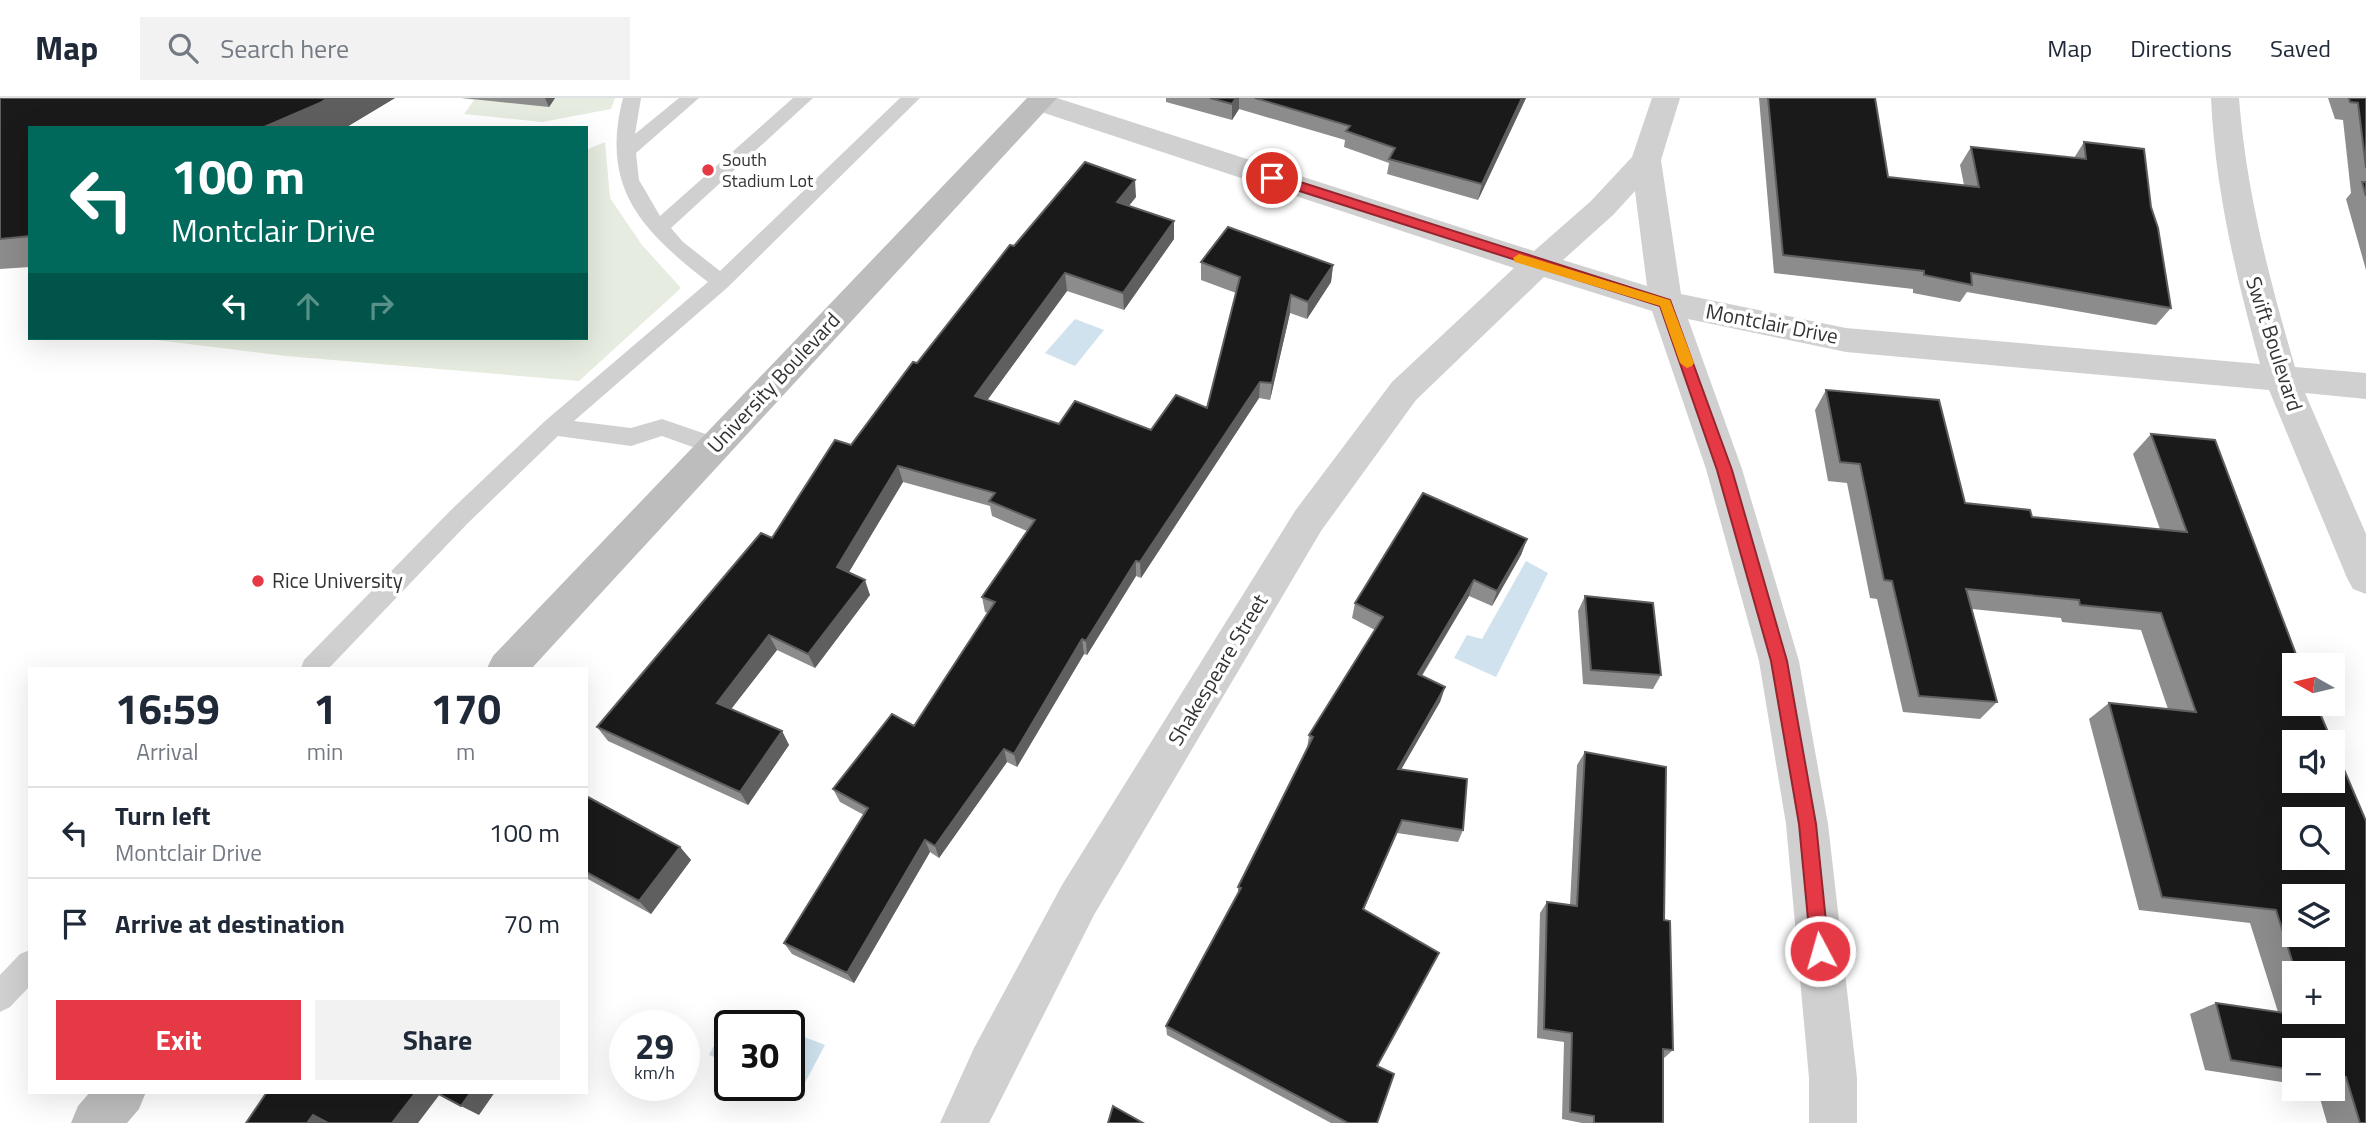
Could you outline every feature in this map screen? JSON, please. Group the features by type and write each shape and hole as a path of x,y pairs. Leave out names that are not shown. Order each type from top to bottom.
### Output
{"main road":[{"name":"University Boulevard","path":"508,667 1041,100"},
{"path":"95,1123 120,1094"}],"street":[{"path":"1667,98 1646,160 1666,303 1724,470 1779,661 1808,824 1833,1078 1833,1123"},
{"name":"Swift Boulevard","path":"2225,98 2228,150 2250,268 2281,378 2366,578"},
{"name":"Montclair Drive","path":"1041,100 1538,264 1666,303 1846,340 2366,386"},
{"name":"Shakespeare Street","path":"964,1123 991,1065 1078,900 1308,521 1404,391 1538,264 1602,208 1646,160"}],"lane":[{"path":"632,98 625,126 629,180 645,211 676,247 722,282"},
{"path":"627,151 690,98"},
{"path":"660,227 804,98"},
{"path":"314,667 460,516 553,427 722,282 911,98"},
{"path":"553,427 631,437 662,427 715,446"},
{"path":"0,997 28,966"}],"shaded area":[{"path":"460,98 615,98 611,109 542,122 464,114 474,100"},
{"path":"605,142 610,198 642,245 681,288 579,381 286,356 156,340 588,340 588,149"}],"water":[{"path":"1075,319 1104,330 1075,366 1045,353"},
{"path":"1526,561 1548,573 1496,677 1454,658 1467,635 1482,639"},
{"path":"805,1037 825,1045 805,1082"}],"building":[{"path":"0,98 328,98 267,126 28,126 28,236 0,239"},
{"path":"1210,98 1236,98 1232,104"},
{"path":"1255,98 1522,98 1482,184 1389,159 1395,148 1346,131 1350,126"},
{"path":"1768,98 1875,98 1888,177 1979,187 1971,147 2086,159 2084,142 2144,149 2151,207 2158,228 2171,308 1971,273 1972,285 1924,275 1924,271 1783,255"},
{"path":"2349,98 2366,98 2366,168 2358,103 2350,102"},
{"path":"1085,162 1135,180 1117,202 1174,221 1123,293 1065,273 975,396 1059,424 1075,401 1151,430 1176,395 1207,408 1240,277 1201,262 1228,227 1333,265 1308,302 1291,295 1272,383 1260,382 1140,562 1136,561 1086,641 1082,639 1014,754 1004,749 935,846 925,840 847,973 784,943 868,808 833,789 892,714 914,726 995,602 982,597 1035,520 989,501 995,493 898,466 837,567 865,580 808,654 769,635 717,703 782,731 740,792 597,727 761,533 772,538 835,440 851,445 913,362 917,363 1010,245 1014,246"},
{"path":"1826,390 1939,400 1965,503 2030,510 2032,517 2187,532 2151,434 2215,440 2295,653 2282,653 2282,716 2321,716 2327,730 2282,730 2282,793 2345,793 2345,772 2366,821 2366,1123 2360,1123 2345,1077 2345,1038 2282,1038 2282,1068 2231,1060 2216,1003 2282,1013 2282,1024 2345,1024 2345,961 2292,961 2288,947 2345,947 2345,884 2282,884 2282,929 2276,910 2162,897 2109,703 2196,712 2161,613 2080,605 2079,600 1966,589 1997,702 1919,696 1892,581 1884,580 1860,464 1840,462"},
{"path":"1423,493 1527,539 1497,591 1474,580 1418,674 1445,687 1398,769 1467,779 1463,830 1402,820 1363,909 1439,953 1377,1066 1394,1074 1377,1123 1348,1123 1166,1026 1241,888 1238,887 1313,737 1309,735 1383,617 1355,603"},
{"path":"1585,596 1653,603 1661,675 1591,670"},
{"path":"1585,752 1666,767 1664,920 1670,921 1673,1050 1663,1049 1663,1123 1594,1123 1594,1116 1570,1112 1572,1033 1544,1029 1547,902 1577,906"},
{"path":"588,797 680,847 639,901 588,873"},
{"path":"266,1094 414,1094 392,1123 328,1123 313,1115 307,1123 246,1123"},
{"path":"439,1094 470,1094 461,1106"},
{"path":"1113,1106 1143,1123 1108,1123"}],"slow traffic":[{"path":"1519,258 1666,303 1687,363"}],"place":[{"name":"South Stadium Lot","path":"708,170"},
{"name":"Rice University","path":"258,581"}],"route":[{"path":"1272,178 1666,303 1724,470 1779,661 1808,824 1820,951"}]}
